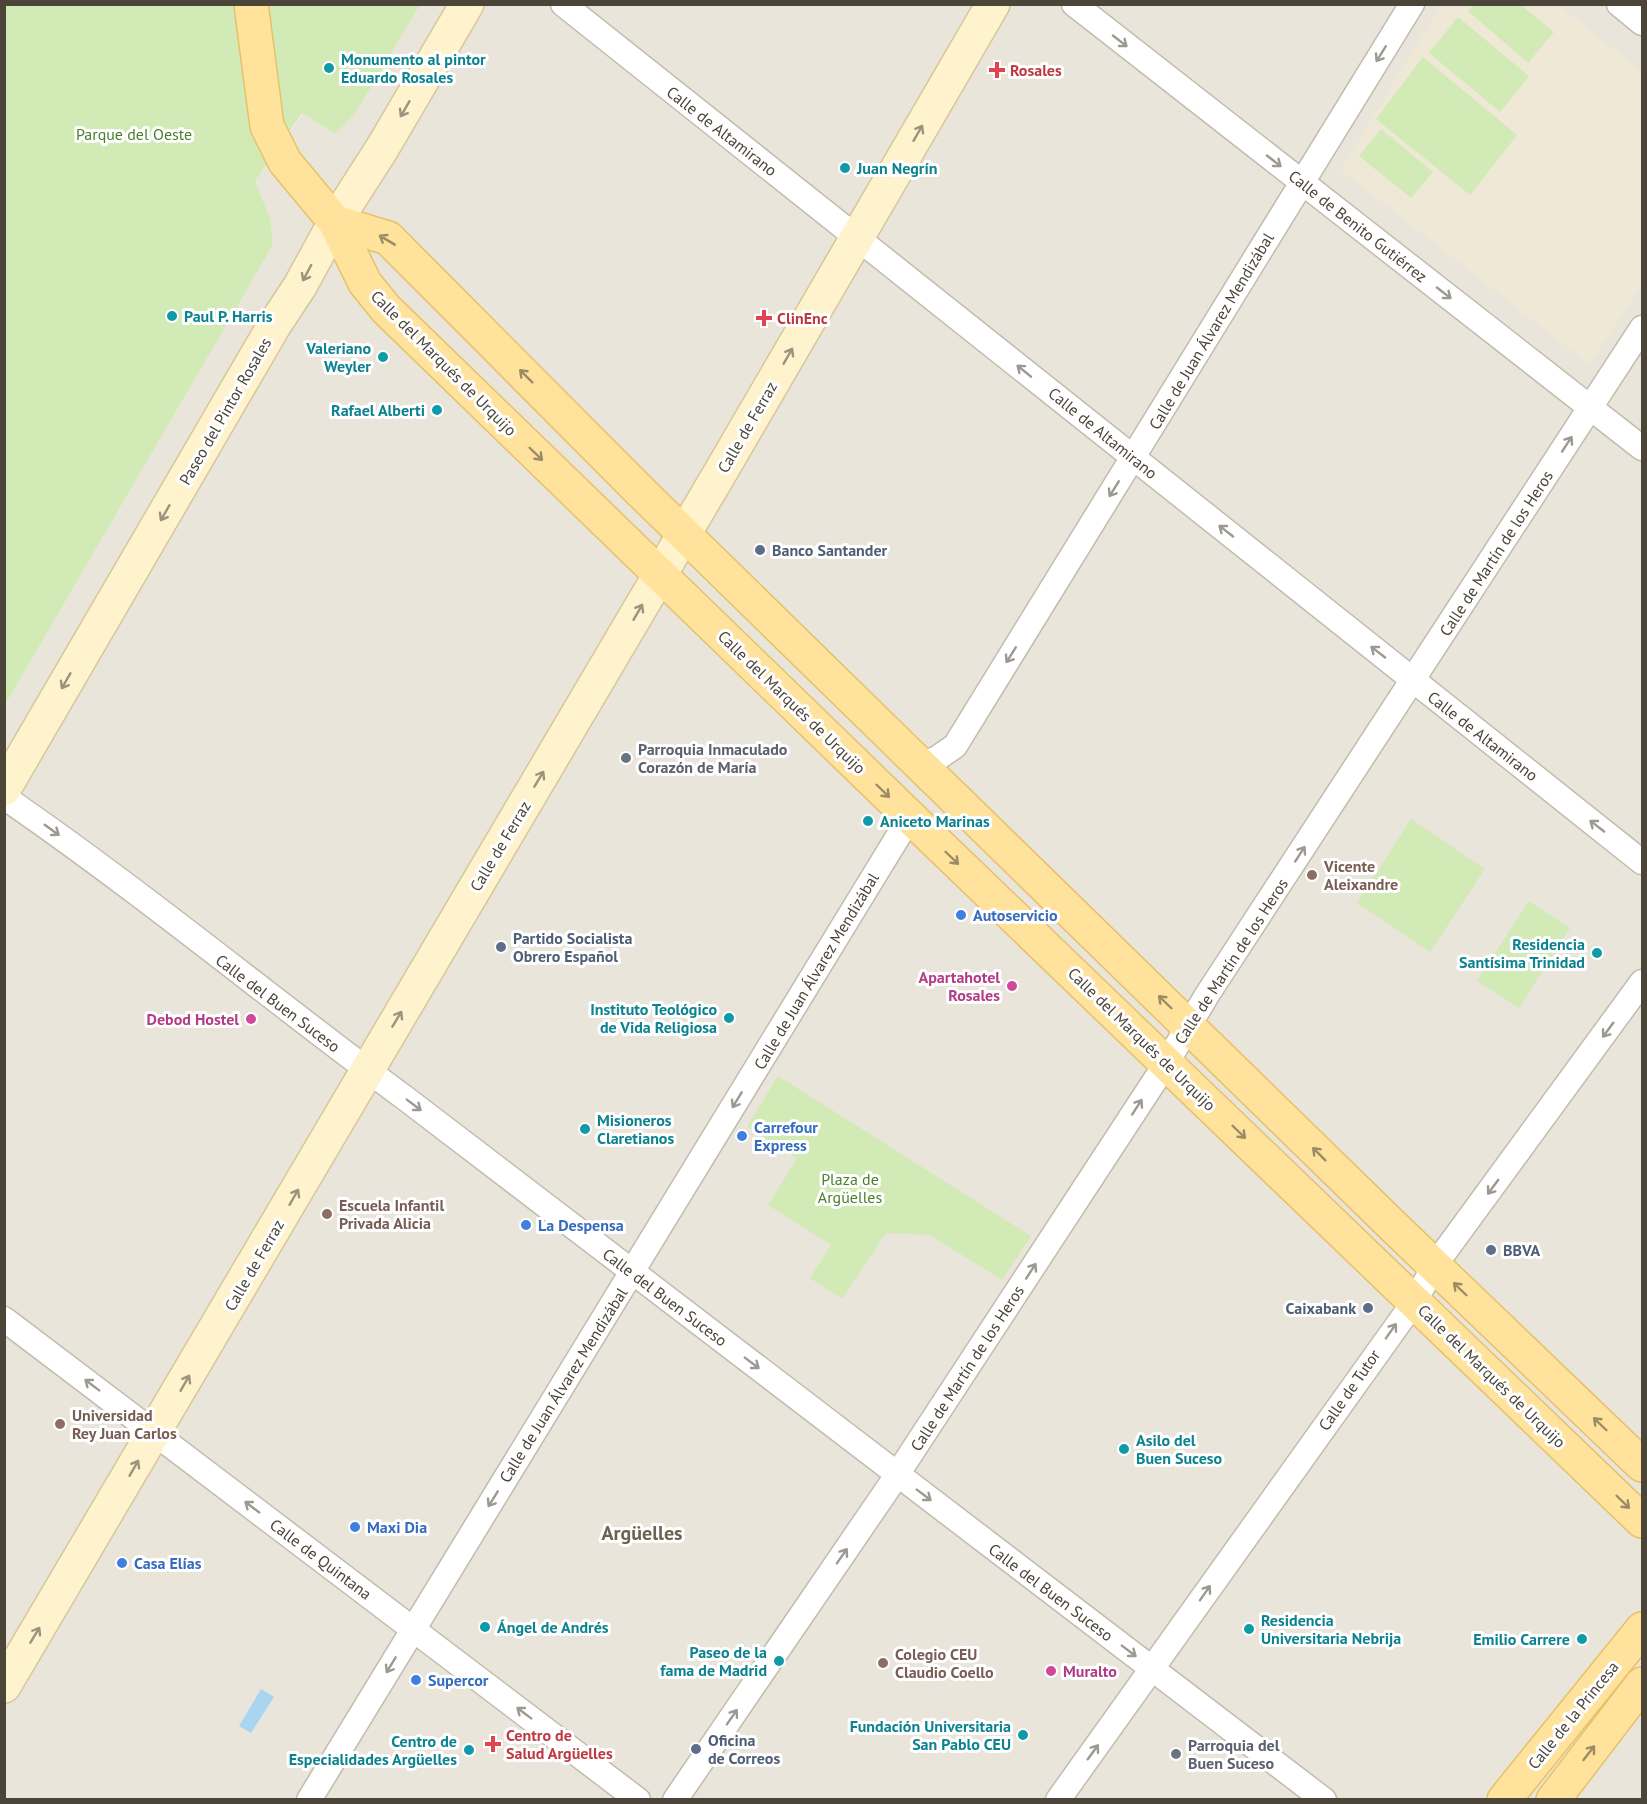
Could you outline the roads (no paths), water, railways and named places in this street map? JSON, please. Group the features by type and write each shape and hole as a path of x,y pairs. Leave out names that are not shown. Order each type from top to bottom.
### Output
{"main road":[{"name":"Calle del Marqués de Urquijo","path":"251,4 267,126 285,162 335,222 365,283 386,309 1642,1521"},
{"name":"Paseo del Pintor Rosales","path":"4,789 269,335 300,286 335,222 383,147 467,4"},
{"name":"Calle de Ferraz","path":"4,1686 348,1105 993,4"},
{"path":"335,222 388,238 919,764 1642,1465"},
{"name":"Calle de la Princesa","path":"1504,1800 1642,1629"},
{"path":"1553,1800 1642,1684"}],"street":[{"name":"Calle de Altamirano","path":"563,4 1642,862"},
{"name":"Calle de Benito Gutiérrez","path":"1074,4 1642,448"},
{"name":"Calle de Juan Álvarez Mendizábal","path":"919,764 936,759 955,746 1412,4"},
{"path":"1619,4 1642,23"},
{"name":"Calle de Martín de los Heros","path":"675,1800 898,1475 1642,328"},
{"name":"Calle del Buen Suceso","path":"4,796 54,831 1324,1800"},
{"name":"Calle de Juan Álvarez Mendizábal","path":"309,1800 910,817"},
{"name":"Calle de Tutor","path":"1059,1800 1414,1302 1435,1265 1642,982"},
{"name":"Calle de Quintana","path":"4,1319 638,1800"}],"water":[{"path":"261,1689 274,1697 251,1733 239,1726"}],"place":[{"name":"Monumento al pintor Eduardo Rosales","path":"329,68"},
{"name":"Rosales","path":"997,70"},
{"name":"Juan Negrín","path":"845,168"},
{"name":"Paul P. Harris","path":"172,316"},
{"name":"ClinEnc","path":"764,318"},
{"name":"Valeriano Weyler","path":"383,357"},
{"name":"Rafael Alberti","path":"437,410"},
{"name":"Banco Santander","path":"760,550"},
{"name":"Parroquia Inmaculado Corazón de María","path":"626,758"},
{"name":"Aniceto Marinas","path":"868,821"},
{"name":"Vicente Aleixandre","path":"1312,875"},
{"name":"Autoservicio","path":"961,915"},
{"name":"Partido Socialista Obrero Español","path":"501,947"},
{"name":"Residencia Santísima Trinidad","path":"1597,953"},
{"name":"Apartahotel Rosales","path":"1012,986"},
{"name":"Instituto Teológico de Vida Religiosa","path":"729,1018"},
{"name":"Debod Hostel","path":"251,1019"},
{"name":"Misioneros Claretianos","path":"585,1129"},
{"name":"Carrefour Express","path":"742,1136"},
{"name":"Escuela Infantil Privada Alicia","path":"327,1214"},
{"name":"La Despensa","path":"526,1225"},
{"name":"BBVA","path":"1491,1250"},
{"name":"Caixabank","path":"1368,1308"},
{"name":"Universidad Rey Juan Carlos","path":"60,1424"},
{"name":"Asilo del Buen Suceso","path":"1124,1449"},
{"name":"Maxi Dia","path":"355,1527"},
{"name":"Casa Elías","path":"122,1563"},
{"name":"Ángel de Andrés","path":"485,1627"},
{"name":"Residencia Universitaria Nebrija","path":"1249,1629"},
{"name":"Emilio Carrere","path":"1582,1639"},
{"name":"Paseo de la fama de Madrid","path":"779,1661"},
{"name":"Colegio CEU Claudio Coello","path":"883,1663"},
{"name":"Muralto","path":"1051,1671"},
{"name":"Supercor","path":"416,1680"},
{"name":"Fundación Universitaria San Pablo CEU","path":"1023,1735"},
{"name":"Centro de Salud Argüelles","path":"493,1744"},
{"name":"Oficina de Correos","path":"696,1749"},
{"name":"Centro de Especialidades Argüelles","path":"469,1750"},
{"name":"Parroquia del Buen Suceso","path":"1176,1754"}],"district":[{"name":"Argüelles","path":"642,1533"}],"park label":[{"name":"Parque del Oeste","path":"134,134"},
{"name":"Plaza de Argüelles","path":"850,1188"}]}
